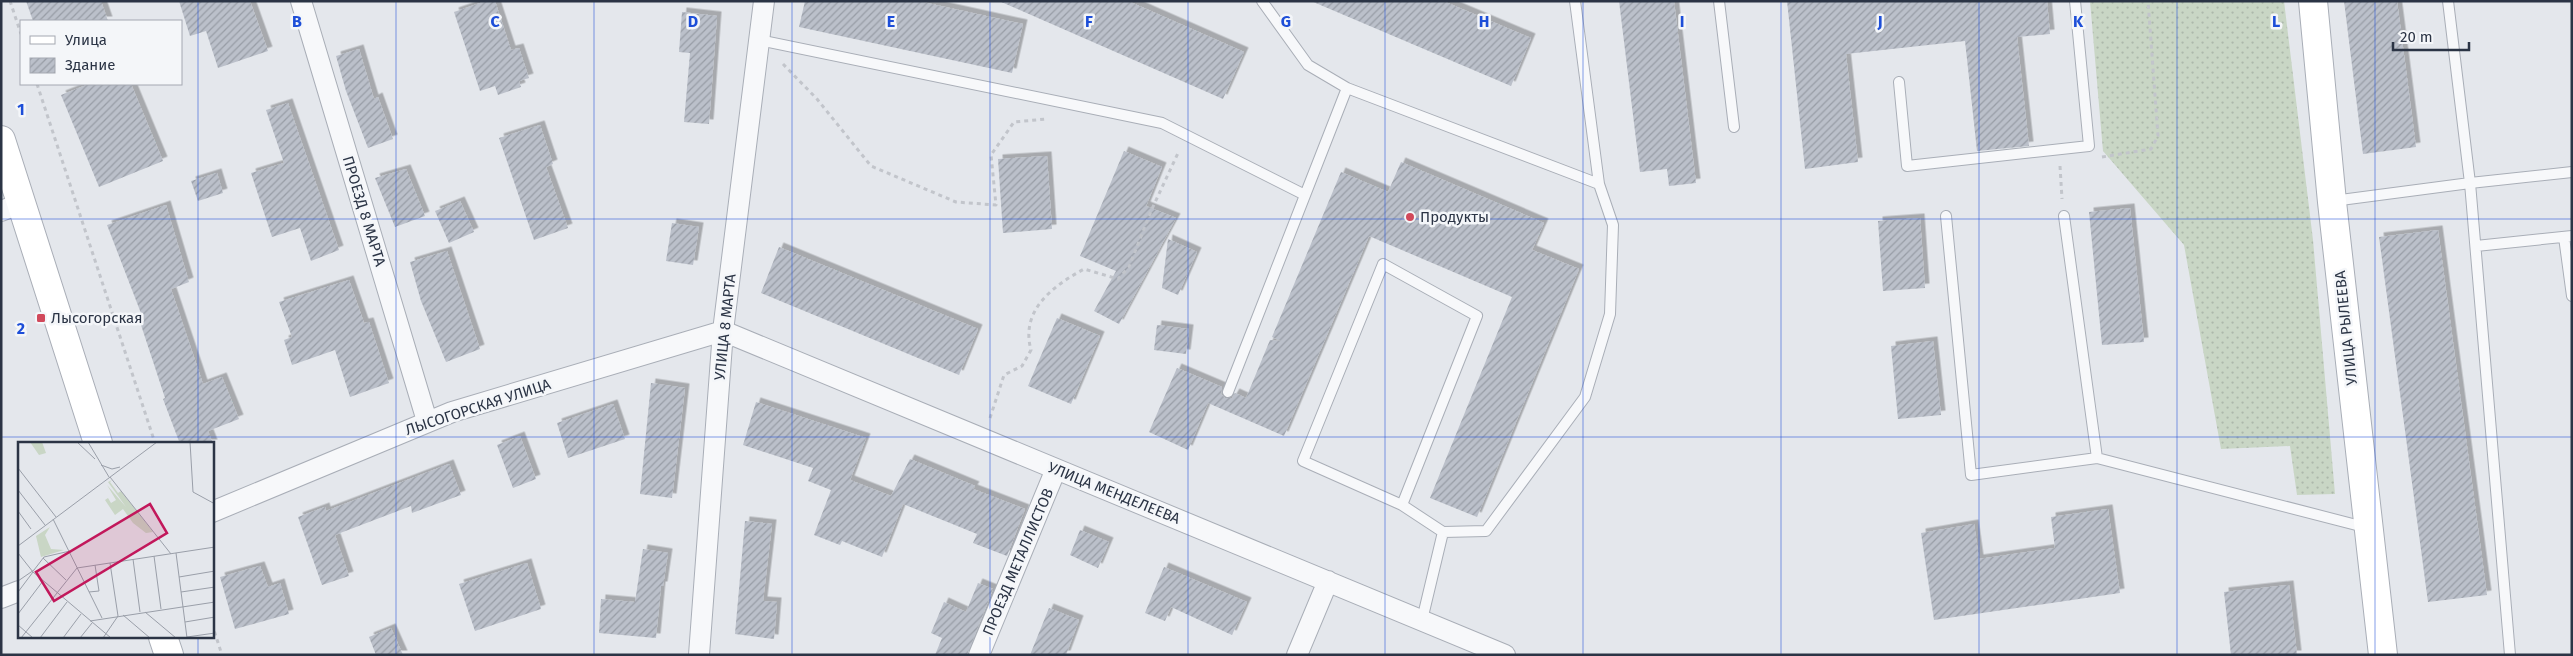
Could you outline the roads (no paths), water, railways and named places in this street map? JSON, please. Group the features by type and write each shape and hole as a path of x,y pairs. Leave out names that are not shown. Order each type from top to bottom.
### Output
{"street":[{"name":"ПРОЕЗД 8 МАРТА","path":"301,1 427,421"},
{"name":"УЛИЦА 8 МАРТА","path":"699,655 723,331 764,1"},
{"name":"УЛИЦА РЫЛЕЕВА","path":"2313,1 2332,202 2383,655"},
{"path":"1,140 12,207 97,442"},
{"name":"ЛЫСОГОРСКАЯ УЛИЦА","path":"214,511 427,421 723,331"},
{"name":"УЛИЦА МЕНДЕЛЕЕВА","path":"723,331 1505,655"},
{"name":"ПРОЕЗД МЕТАЛЛИСТОВ","path":"979,655 1056,469"},
{"path":"1297,655 1328,581"},
{"path":"1,598 18,591"},
{"path":"163,638 169,655"}],"lane":[{"path":"1262,1 1308,65 1346,88 1599,184"},
{"path":"1402,505 1478,316 1383,264 1303,461 1402,505 1443,532 1486,531 1585,396 1610,314 1613,225 1599,184 1575,1"},
{"path":"1719,1 1734,127"},
{"path":"1899,82 1907,166 2089,146 2075,1"},
{"path":"2448,1 2476,246 2510,655"},
{"path":"760,40 1162,122 1305,195"},
{"path":"1228,392 1346,88"},
{"path":"2332,202 2470,183 2572,172"},
{"path":"1946,216 1971,475 2097,458 2369,528"},
{"path":"2064,216 2097,458"},
{"path":"2476,246 2568,236 2572,296"},
{"path":"1422,620 1443,532"}],"place":[{"name":"Продукты","path":"1410,217"},
{"name":"Лысогорская","path":"41,318"}]}
